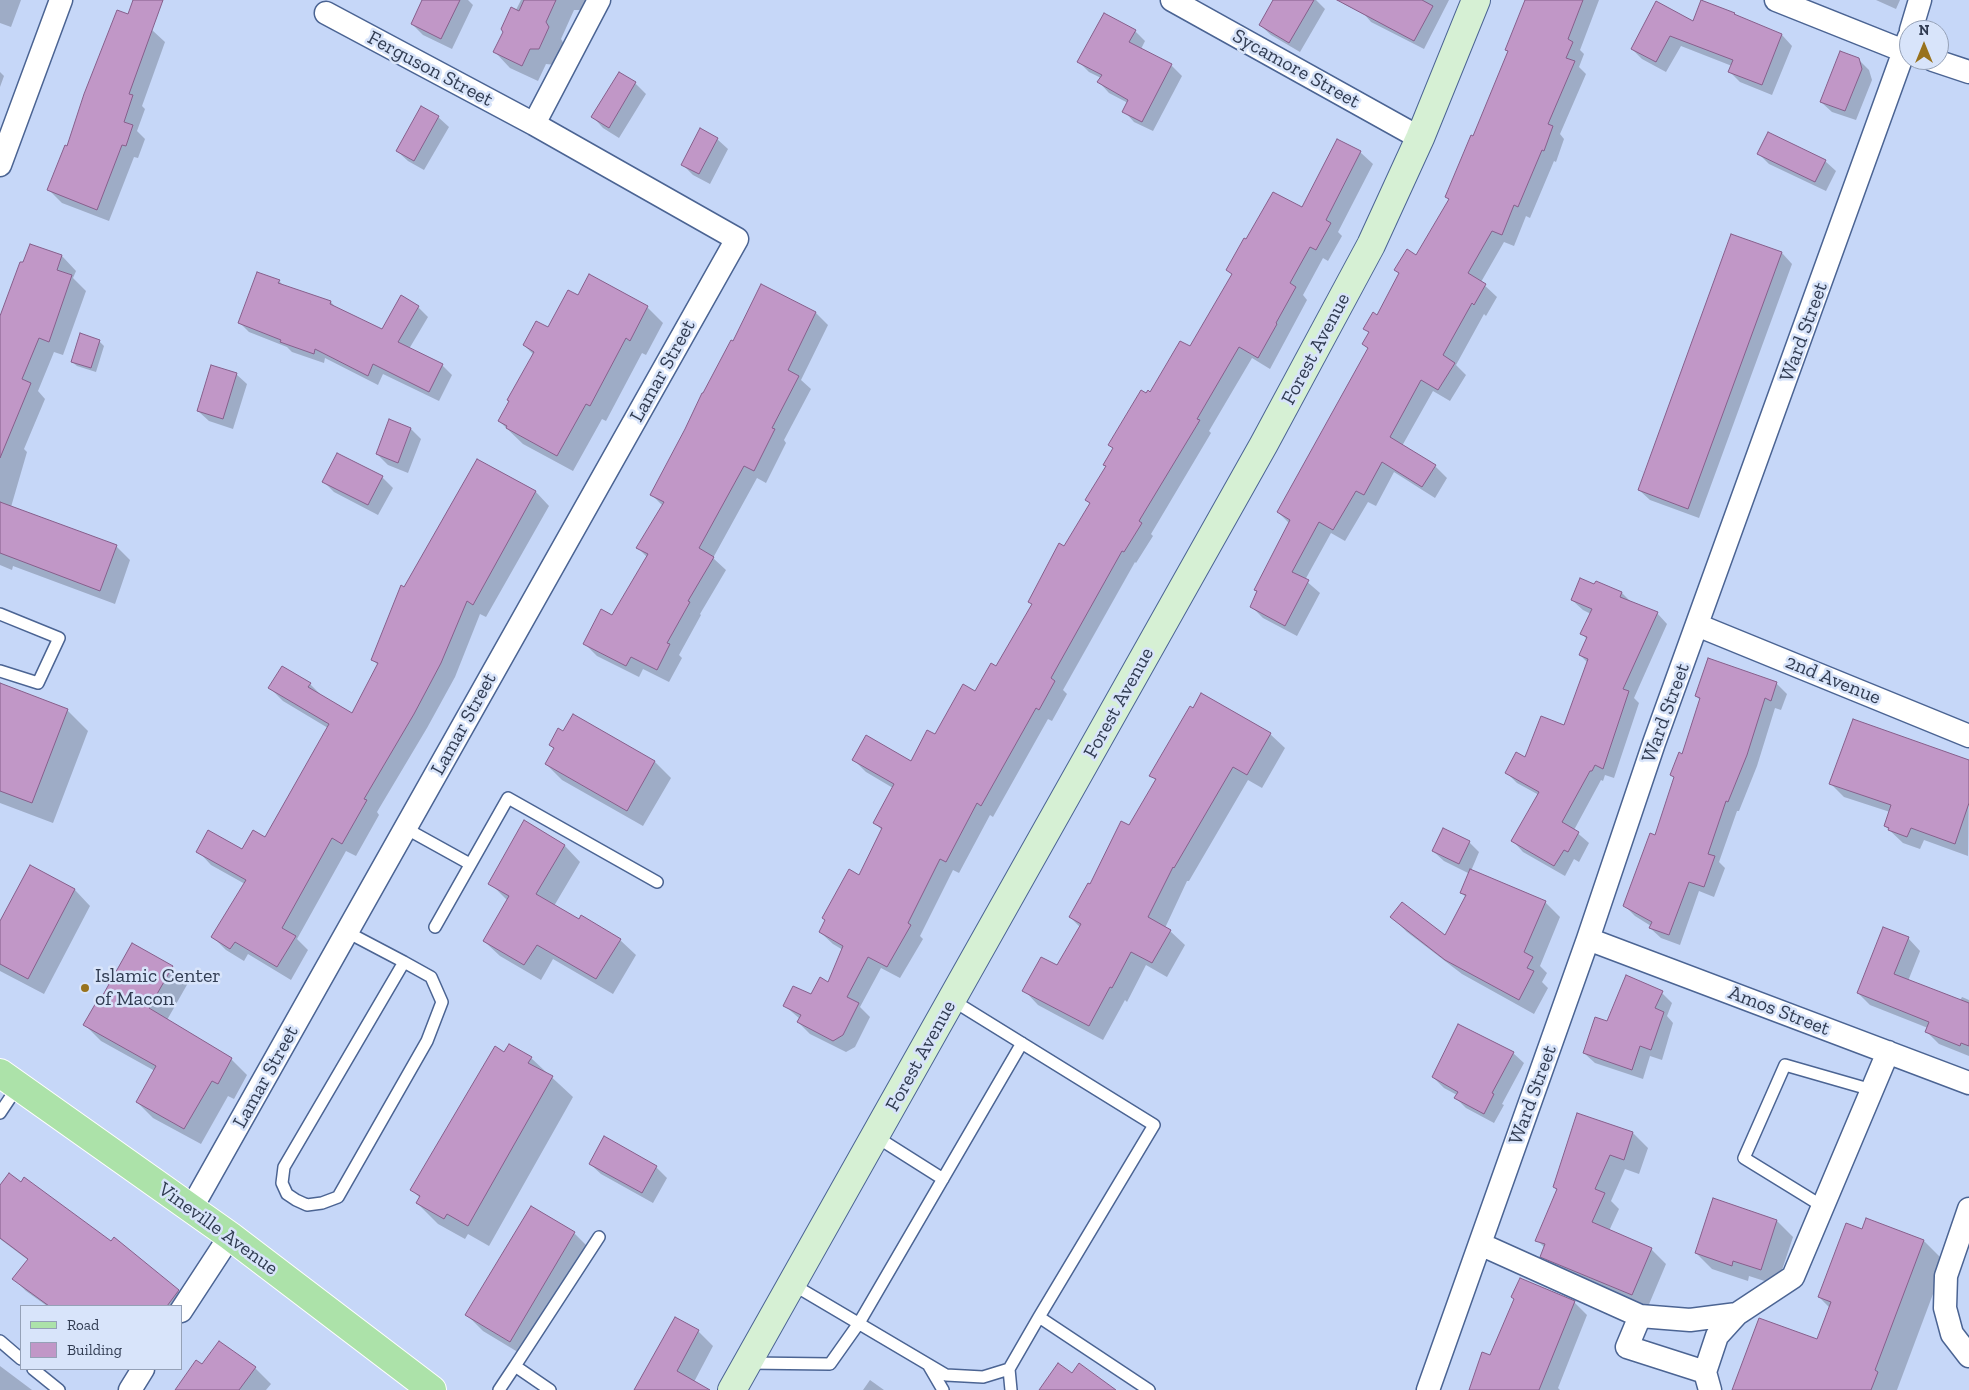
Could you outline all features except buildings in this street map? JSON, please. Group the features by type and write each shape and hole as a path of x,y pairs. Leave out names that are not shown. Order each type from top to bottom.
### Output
{"main road":[{"name":"Vineville Avenue","path":"9,1079 230,1236 427,1389"}],"street":[{"path":"0,165 60,0"},
{"path":"534,124 600,0"},
{"name":"Sycamore Street","path":"1172,0 1420,138"},
{"name":"Forest Avenue","path":"732,1390 1264,444 1371,246 1420,138 1476,0"},
{"path":"1776,0 1899,40"},
{"name":"Ward Street","path":"1915,20 1920,0"},
{"name":"Ferguson Street","path":"326,13 534,124 737,239"},
{"path":"1949,66 1969,72"},
{"name":"Ward Street","path":"1428,1390 1588,939 1654,743 1899,70"},
{"name":"Lamar Street","path":"191,1210 737,239"},
{"name":"2nd Avenue","path":"1698,625 1969,736"},
{"name":"Amos Street","path":"1588,939 1969,1083"},
{"path":"1640,1316 1627,1347 1708,1381 1717,1336 1738,1314 1792,1277 1888,1052"},
{"path":"1969,1209 1946,1276 1945,1308 1952,1334 1969,1356"},
{"path":"182,1309 230,1236"},
{"path":"1480,1244 1640,1316 1690,1320 1738,1314"},
{"path":"130,1390 143,1370"}],"lane":[{"path":"0,614 59,638 38,683 0,671"},
{"path":"435,928 508,798 657,882"},
{"path":"405,828 470,864"},
{"path":"347,932 404,962 431,977 442,1002 427,1040 338,1197 322,1204 307,1205 287,1194 282,1183 284,1167 404,962"},
{"path":"952,1000 1154,1124 1009,1369 1011,1390"},
{"path":"747,1363 830,1364 859,1323 1022,1043"},
{"path":"1822,1206 1744,1158 1785,1065 1872,1090"},
{"path":"0,1113 9,1079"},
{"path":"875,1136 943,1179"},
{"path":"499,1390 599,1237"},
{"path":"792,1284 946,1375 983,1377 1009,1369"},
{"path":"1039,1317 1149,1390"},
{"path":"0,1341 20,1358"},
{"path":"928,1364 943,1390"},
{"path":"515,1366 550,1390"},
{"path":"34,1370 58,1390"}],"place":[{"name":"Islamic Center of Macon","path":"85,988"}]}
